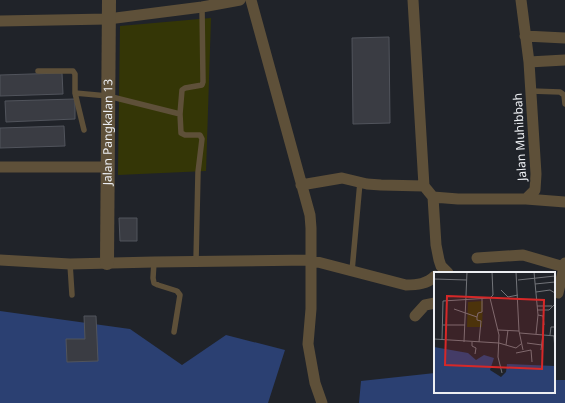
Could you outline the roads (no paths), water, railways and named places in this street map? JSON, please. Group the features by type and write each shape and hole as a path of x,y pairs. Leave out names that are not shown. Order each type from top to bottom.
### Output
{"street":[{"name":"Jalan Pangkalan 13","path":"107,263 109,0"},
{"path":"0,21 108,19 202,7 240,0"},
{"path":"251,0 310,215 311,309 308,344 315,383 322,403"},
{"path":"413,0 424,186 432,197 438,260 442,271"},
{"name":"Jalan Muhibbah","path":"432,197 458,199 526,199 535,190 536,182 529,62 521,0"},
{"path":"526,36 565,38"},
{"path":"529,62 565,60"},
{"path":"0,167 108,167"},
{"path":"301,185 342,178 381,185 424,186"},
{"path":"526,199 565,202"},
{"path":"477,258 523,255 565,265 558,293"},
{"path":"0,260 70,264 310,260 406,285 426,283 434,277"},
{"path":"415,316 425,305 434,303"}],"lane":[{"path":"196,261 198,172 202,139 200,135 180,134 180,114 182,90 185,88 202,85 203,82 202,7"},
{"path":"38,71 73,71 75,74 75,93 84,130"},
{"path":"531,91 560,92 564,95 565,104"},
{"path":"75,93 108,96 180,114"},
{"path":"352,271 360,182"},
{"path":"154,262 154,283 158,286 177,291 180,295 174,332"},
{"path":"70,264 72,295"}],"water":[{"path":"0,311 130,329 182,365 226,335 285,350 268,403 0,403"},
{"path":"434,373 434,393 555,393 555,380 565,380 565,403 359,403 361,381"}]}
